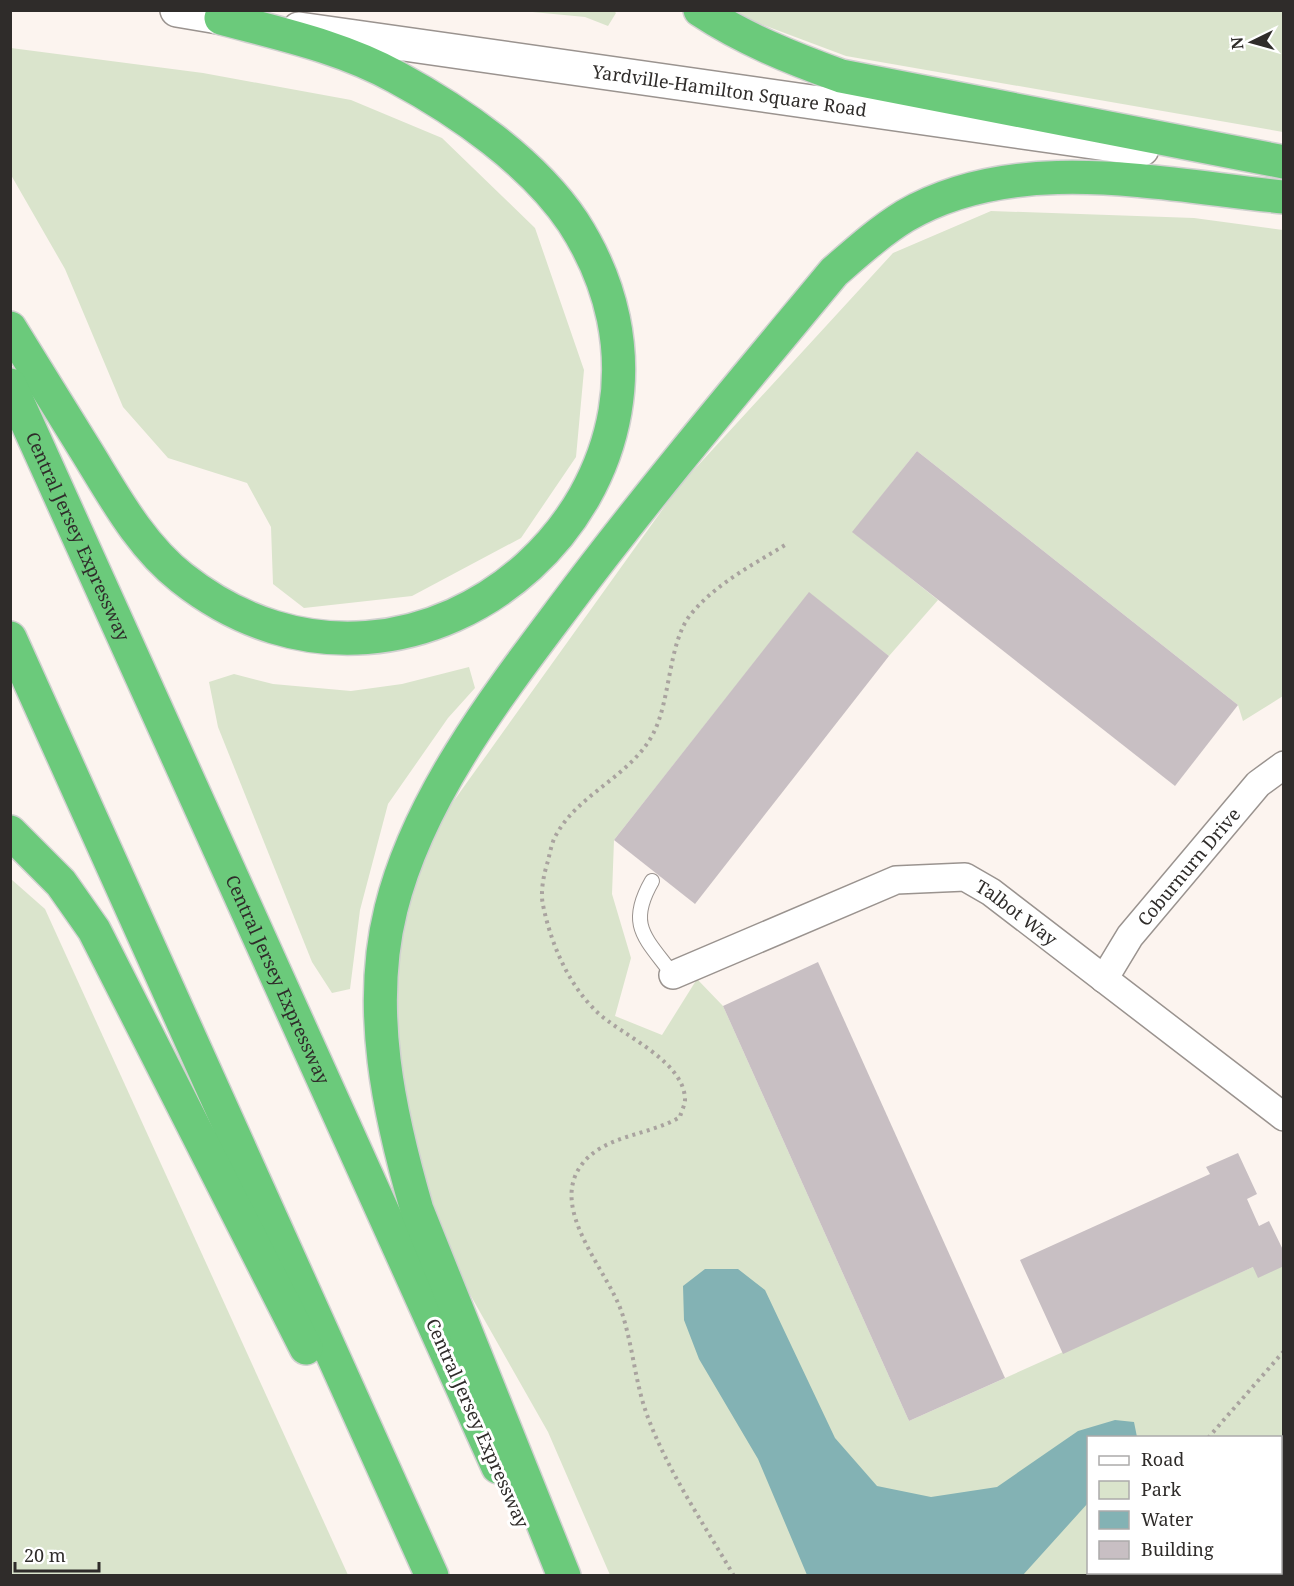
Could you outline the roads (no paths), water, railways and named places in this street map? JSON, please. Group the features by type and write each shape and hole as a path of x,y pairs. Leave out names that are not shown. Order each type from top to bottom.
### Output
{"highway":[{"path":"700,10 731,30 784,56 840,76 1284,162"},
{"path":"10,328 126,514 151,548 181,577 219,603 262,623 307,634 353,638 400,633 444,621 482,603 517,579 548,550 574,517 596,476 610,432 617,386 616,339 606,294 591,255 573,222 555,198 504,149 446,106 403,81 338,50 221,18"},
{"path":"564,1575 417,1210 399,1148 386,1085 381,1021 382,960 390,911 403,867 427,810 506,684 645,499 834,272 870,239 906,216 951,195 997,182 1046,176 1097,178 1284,197"},
{"name":"Central Jersey Expressway","path":"10,385 546,1575"},
{"path":"10,638 432,1575"},
{"path":"10,832 61,883 94,930 285,1305 418,1575"}],"street":[{"name":"Yardville-Hamilton Square Road","path":"177,10 1284,168"},
{"name":"Coburnurn Drive","path":"1104,979 1130,936 1144,918 1258,784 1284,765"},
{"name":"Talbot Way","path":"673,975 896,880 944,876 965,877 991,892 1284,1117"}],"lane":[{"path":"652,881 640,901 638,917 643,934 673,975"}],"water":[{"path":"705,1269 738,1269 765,1290 835,1438 877,1486 931,1497 997,1487 1078,1431 1115,1420 1134,1422 1137,1436 1087,1436 1087,1504 1023,1575 807,1575 758,1459 699,1359 684,1320 683,1286"}]}
